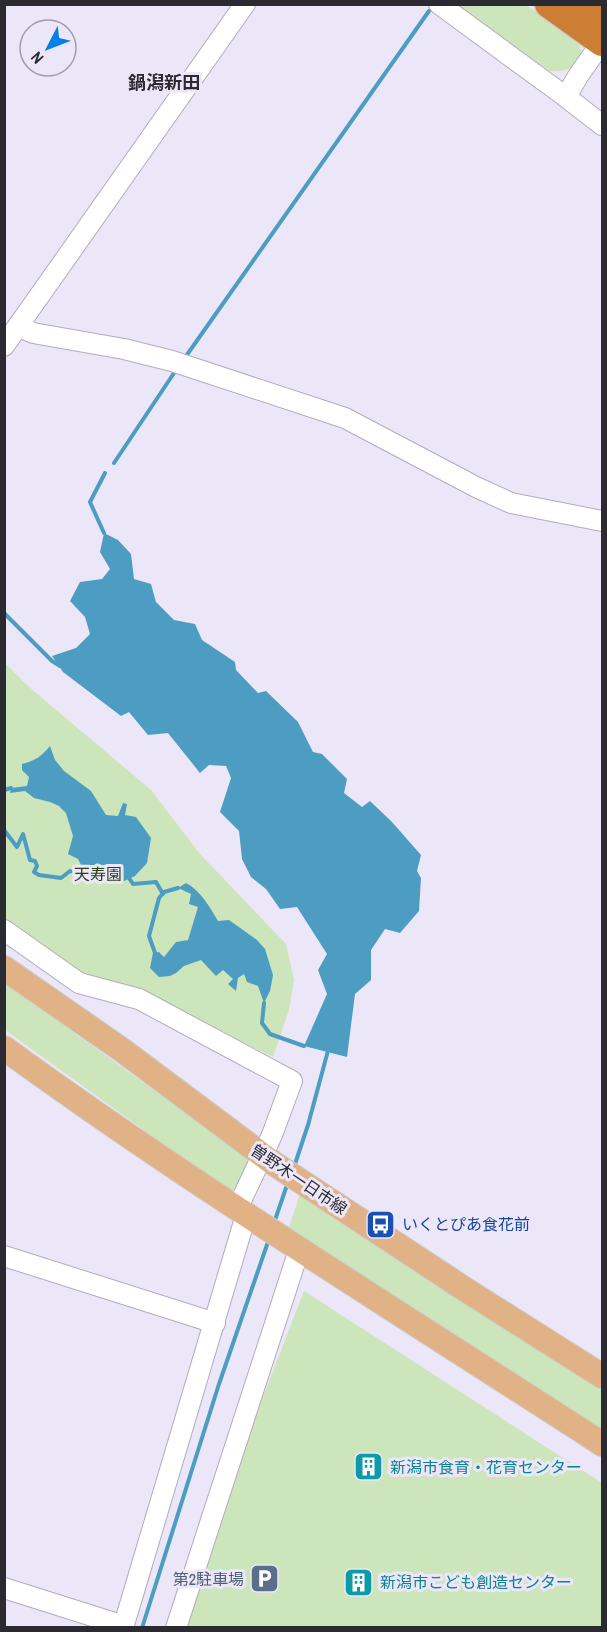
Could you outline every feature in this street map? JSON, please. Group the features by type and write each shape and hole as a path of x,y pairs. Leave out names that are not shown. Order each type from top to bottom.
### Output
{"highway":[{"path":"549,4 597,25"}],"main road":[{"name":"曽野木一日市線","path":"4,968 122,1050 306,1186 603,1376"},
{"path":"4,1048 293,1246 603,1444"}],"street":[{"path":"4,346 245,4"},
{"path":"439,4 603,125"},
{"path":"566,97 578,76 597,25"},
{"path":"18,326 33,333 172,361 334,414 511,503 603,521"},
{"path":"4,930 79,983 139,999 292,1081 272,1136 268,1159 246,1214 124,1627 4,1588"},
{"path":"176,1628 293,1246"},
{"path":"4,1256 215,1323"}],"green space":[{"path":"453,5 526,5 577,40 582,53 570,68 550,71"},
{"name":"天寿園","path":"4,662 29,687 151,790 200,854 286,944 294,980 289,1010 273,1057 134,990 82,978 5,925"},
{"path":"5,983 252,1161 241,1186 234,1190 223,1187 5,1030"},
{"path":"301,1191 602,1384 602,1434 288,1230"},
{"path":"304,1291 602,1483 602,1627 174,1628"}],"water":[{"path":"104,533 118,540 131,554 134,579 151,584 156,602 174,620 195,624 202,640 235,662 236,670 258,693 266,691 298,722 313,752 322,754 347,779 344,793 362,807 370,801 421,855 417,871 421,878 419,911 400,933 385,929 371,950 371,980 355,994 347,1057 304,1046 327,994 318,970 327,954 297,907 280,909 266,889 251,877 242,859 239,831 220,812 231,778 226,766 209,765 200,773 168,733 148,735 129,712 121,716 63,672 52,656 76,648 90,634 85,617 70,601 80,582 102,579 110,569 100,552"},
{"path":"50,746 55,760 64,771 91,791 106,815 118,816 123,803 127,804 125,815 136,817 151,838 147,863 135,876 120,883 88,873 78,859 68,854 73,836 66,813 59,806 34,798 25,791 10,793 11,788 27,786 29,777 22,770 22,764 38,758"},
{"path":"186,883 200,894 218,921 229,920 257,940 265,949 273,975 270,991 264,1003 258,986 247,982 244,974 238,978 236,991 228,984 233,979 223,970 216,976 201,960 184,966 170,976 159,977 150,968 153,953 159,952 164,957 176,942 188,940 198,907 189,904 191,894 178,888"}],"waterway":[{"path":"184,359 429,11"},
{"path":"114,463 176,370"},
{"path":"104,533 90,502 105,473"},
{"path":"4,613 52,661 60,666"},
{"path":"4,790 11,788"},
{"path":"4,830 17,847 23,834 30,860 35,861 37,866 34,872 39,875 61,878 70,871 88,873"},
{"path":"129,878 133,884 156,882 163,894"},
{"path":"155,953 149,936 159,898 164,892 178,888"},
{"path":"264,1003 262,1023 270,1034 304,1046"},
{"path":"294,1167 329,1047"},
{"path":"274,1223 288,1182"},
{"path":"142,1628 219,1384 269,1239"}],"place":[{"name":"いくとぴあ食花前","path":"381,1224"},
{"name":"新潟市食育・花育センター","path":"369,1467"},
{"name":"第2駐車場","path":"265,1579"},
{"name":"新潟市こども創造センター","path":"359,1582"}],"district":[{"name":"鍋潟新田","path":"164,82"}]}
